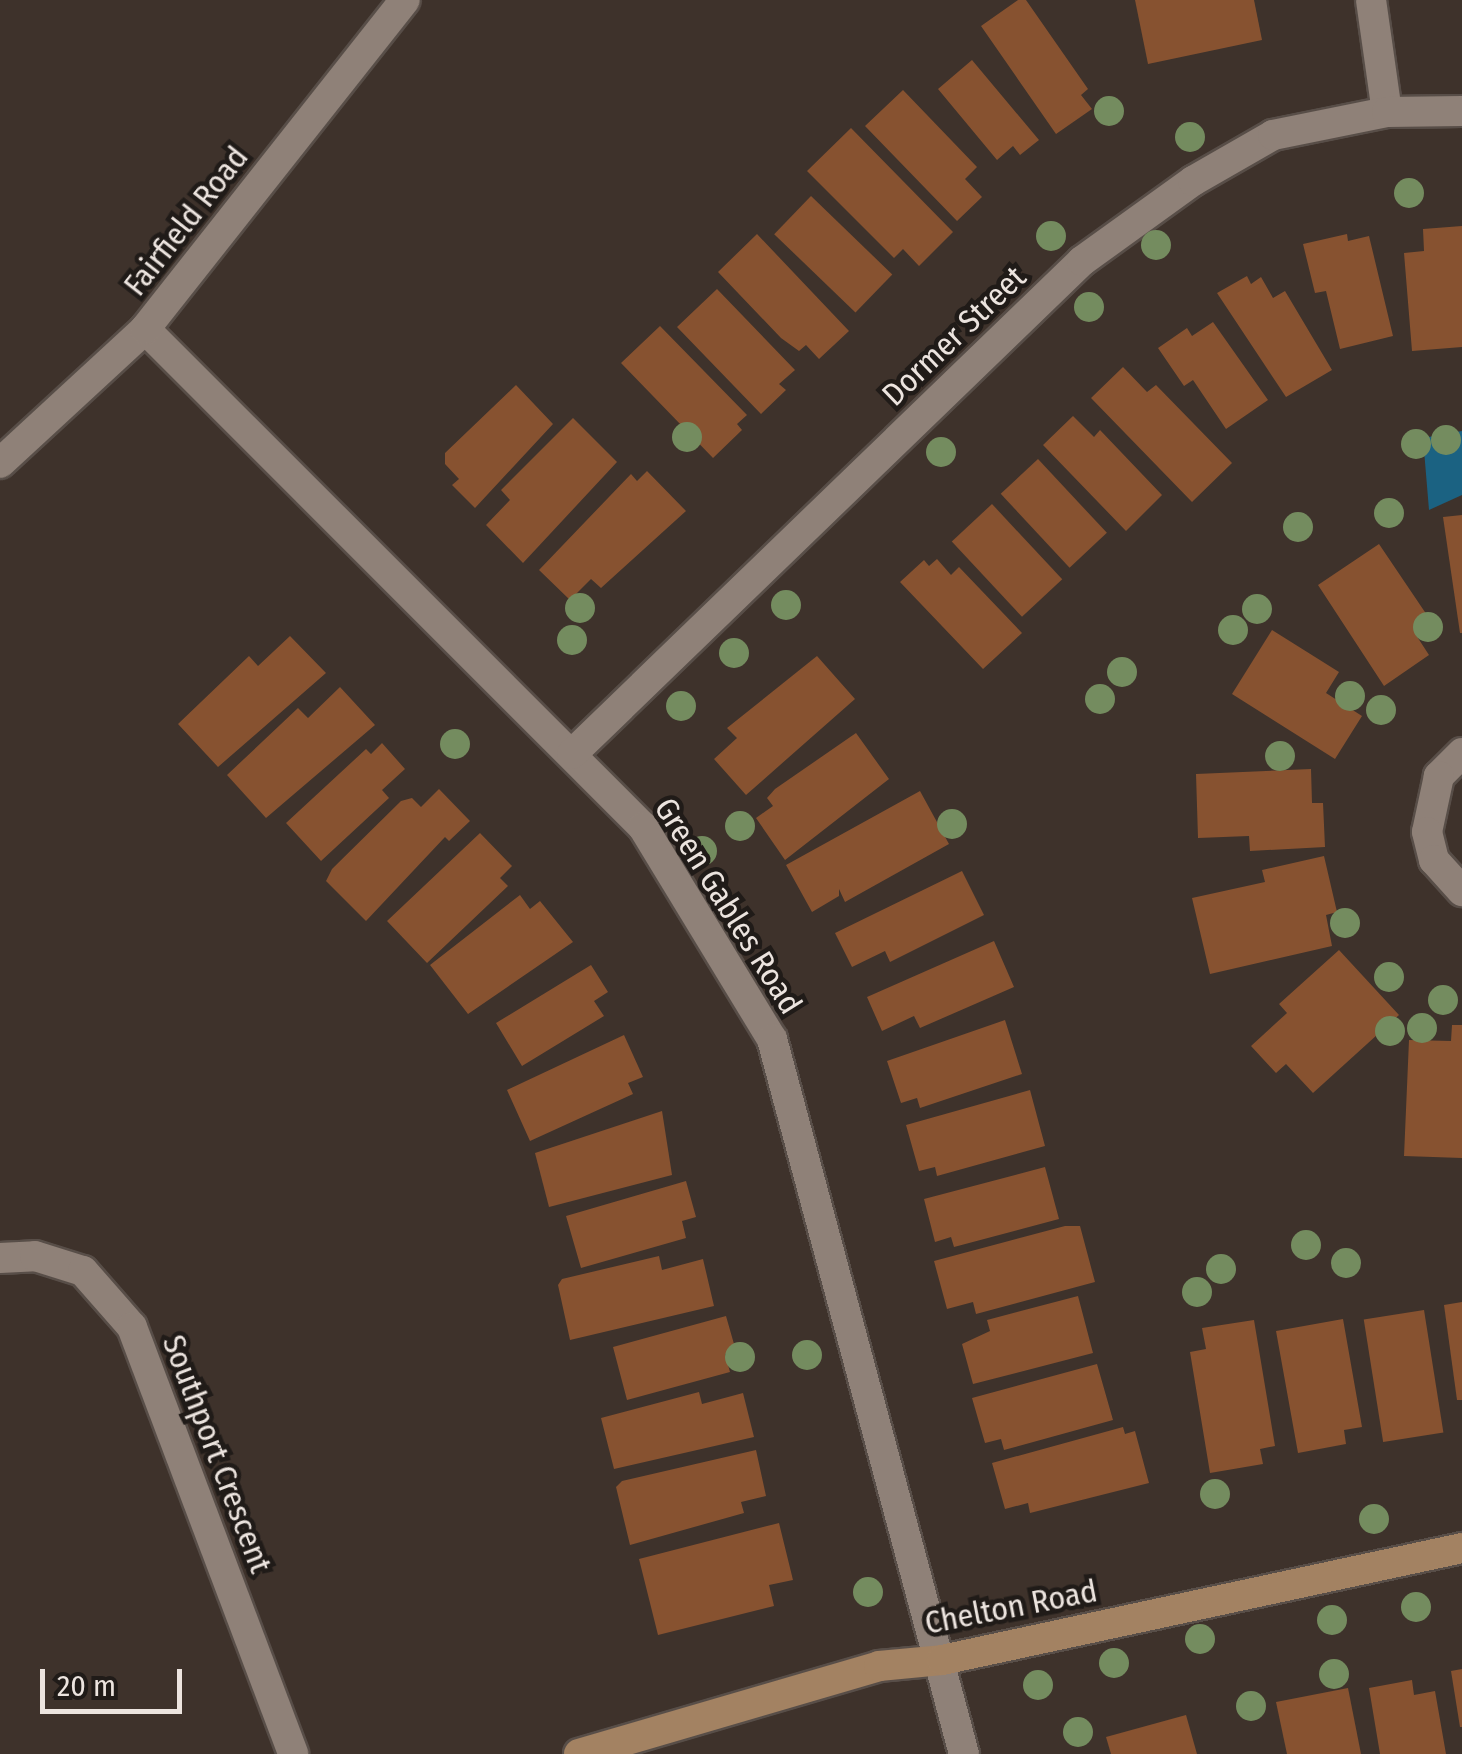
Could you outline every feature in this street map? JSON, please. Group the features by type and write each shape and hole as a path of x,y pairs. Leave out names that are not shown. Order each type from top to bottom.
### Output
{"street":[{"name":"Fairfield Road","path":"0,463 145,329 405,0"},
{"path":"1371,0 1387,112"},
{"name":"Dormer Street","path":"572,754 1082,261 1193,181 1273,135 1387,112 1462,111"},
{"name":"Green Gables Road","path":"145,329 644,827 772,1039 942,1660 964,1754"},
{"path":"1462,753 1439,776 1426,832 1434,860 1462,891"},
{"name":"Southport Crescent","path":"0,1258 35,1256 82,1271 132,1328 293,1754"},
{"name":"Chelton Road","path":"579,1754 786,1688 879,1666 942,1660 1462,1548"}],"water":[{"path":"1462,431 1462,495 1429,510 1423,438"}],"building":[{"path":"1018,0 1026,0 1088,89 1081,95 1092,109 1056,134 981,26"},
{"path":"1135,0 1254,0 1262,40 1148,64"},
{"path":"972,60 1039,140 1020,155 1013,146 997,160 938,89"},
{"path":"903,90 977,167 965,179 982,197 957,221 865,126"},
{"path":"851,128 953,232 919,266 903,249 894,258 807,171"},
{"path":"811,196 892,274 855,313 774,234"},
{"path":"1462,226 1462,347 1412,351 1404,253 1424,251 1423,229"},
{"path":"757,234 849,331 819,359 806,345 799,351 781,338 718,272"},
{"path":"1347,234 1348,241 1369,236 1393,336 1340,349 1326,291 1315,293 1303,244"},
{"path":"1247,276 1251,284 1261,277 1273,298 1285,291 1332,370 1286,397 1217,293"},
{"path":"717,289 795,370 779,384 786,390 761,414 677,327"},
{"path":"1213,322 1268,400 1226,429 1193,380 1184,386 1158,348 1187,328 1192,336"},
{"path":"660,326 747,415 737,424 742,430 713,458 621,363"},
{"path":"1123,367 1147,392 1156,385 1232,463 1192,502 1091,398"},
{"path":"516,385 553,424 475,508 452,485 459,479 445,464 445,453"},
{"path":"1073,416 1094,437 1100,430 1162,495 1126,531 1043,445"},
{"path":"573,418 617,462 523,563 486,525 510,500 501,490"},
{"path":"1038,459 1107,533 1070,568 1001,494"},
{"path":"647,471 686,511 601,588 591,579 570,600 539,570 631,474 637,481"},
{"path":"992,504 1062,579 1022,617 952,542"},
{"path":"1462,515 1462,633 1460,633 1443,517"},
{"path":"1379,544 1433,624 1416,635 1429,655 1384,686 1318,585"},
{"path":"937,559 951,575 959,567 1022,633 983,669 900,582 924,560 929,566"},
{"path":"1272,630 1339,672 1326,693 1362,716 1335,759 1232,694"},
{"path":"290,636 326,673 218,767 178,724 249,656 258,666"},
{"path":"817,656 855,699 746,795 714,759 737,738 727,728"},
{"path":"340,687 375,725 266,818 227,775 298,708 308,718"},
{"path":"856,733 889,779 785,860 756,818 773,806 767,798"},
{"path":"382,743 405,769 382,790 389,798 321,861 286,823 366,749 371,754"},
{"path":"1311,769 1312,803 1323,803 1325,847 1250,851 1249,836 1198,838 1196,774"},
{"path":"439,789 470,821 449,841 445,837 366,921 326,881 332,869 401,801 412,798 421,807"},
{"path":"920,791 949,844 845,902 839,889 839,896 812,912 786,865"},
{"path":"480,833 512,866 500,878 508,886 427,963 387,921"},
{"path":"1324,856 1337,912 1326,915 1332,946 1210,974 1192,898 1265,882 1262,870"},
{"path":"962,871 984,915 890,962 885,951 852,967 835,933"},
{"path":"520,895 530,909 540,901 573,942 468,1014 430,965"},
{"path":"994,941 1014,987 920,1028 914,1016 882,1031 867,997"},
{"path":"1339,950 1399,1015 1313,1093 1286,1064 1276,1073 1251,1046 1287,1013 1279,1004"},
{"path":"591,965 608,992 594,1001 604,1016 522,1066 496,1023"},
{"path":"1005,1020 1022,1074 920,1108 917,1098 901,1103 887,1061"},
{"path":"1452,1025 1462,1025 1462,1158 1404,1156 1409,1040 1451,1041"},
{"path":"624,1035 643,1077 628,1083 633,1094 530,1141 507,1090"},
{"path":"1030,1090 1045,1146 937,1176 935,1167 919,1171 906,1125"},
{"path":"662,1111 672,1175 549,1207 535,1153"},
{"path":"1045,1167 1059,1219 954,1247 951,1237 935,1242 924,1199"},
{"path":"686,1181 696,1217 682,1221 686,1238 581,1268 566,1216"},
{"path":"1065,1226 1080,1226 1095,1282 976,1314 973,1302 947,1309 934,1261"},
{"path":"659,1256 662,1270 703,1259 714,1306 570,1340 558,1285 562,1279"},
{"path":"1078,1296 1093,1353 973,1384 962,1344 990,1331 987,1320"},
{"path":"1462,1302 1462,1400 1457,1400 1444,1305"},
{"path":"1424,1310 1443,1432 1383,1442 1364,1320"},
{"path":"726,1316 736,1351 725,1354 730,1372 627,1400 613,1347"},
{"path":"1343,1319 1362,1427 1344,1430 1346,1444 1298,1453 1276,1331"},
{"path":"1254,1320 1275,1446 1260,1449 1263,1464 1210,1473 1190,1352 1206,1349 1202,1328"},
{"path":"1097,1364 1113,1420 1004,1450 1001,1439 985,1443 972,1398"},
{"path":"699,1392 702,1404 743,1393 754,1437 614,1469 601,1418"},
{"path":"1123,1427 1125,1434 1135,1431 1149,1483 1030,1513 1028,1503 1005,1509 992,1463"},
{"path":"756,1450 766,1496 741,1502 744,1513 630,1545 616,1487 622,1481"},
{"path":"779,1523 793,1580 769,1585 774,1606 658,1635 639,1559"},
{"path":"1462,1669 1462,1727 1460,1727 1451,1671"},
{"path":"1412,1680 1414,1695 1435,1691 1446,1754 1380,1754 1369,1688"},
{"path":"1348,1688 1361,1754 1287,1754 1276,1702"},
{"path":"1186,1715 1197,1754 1111,1754 1106,1737"}]}
